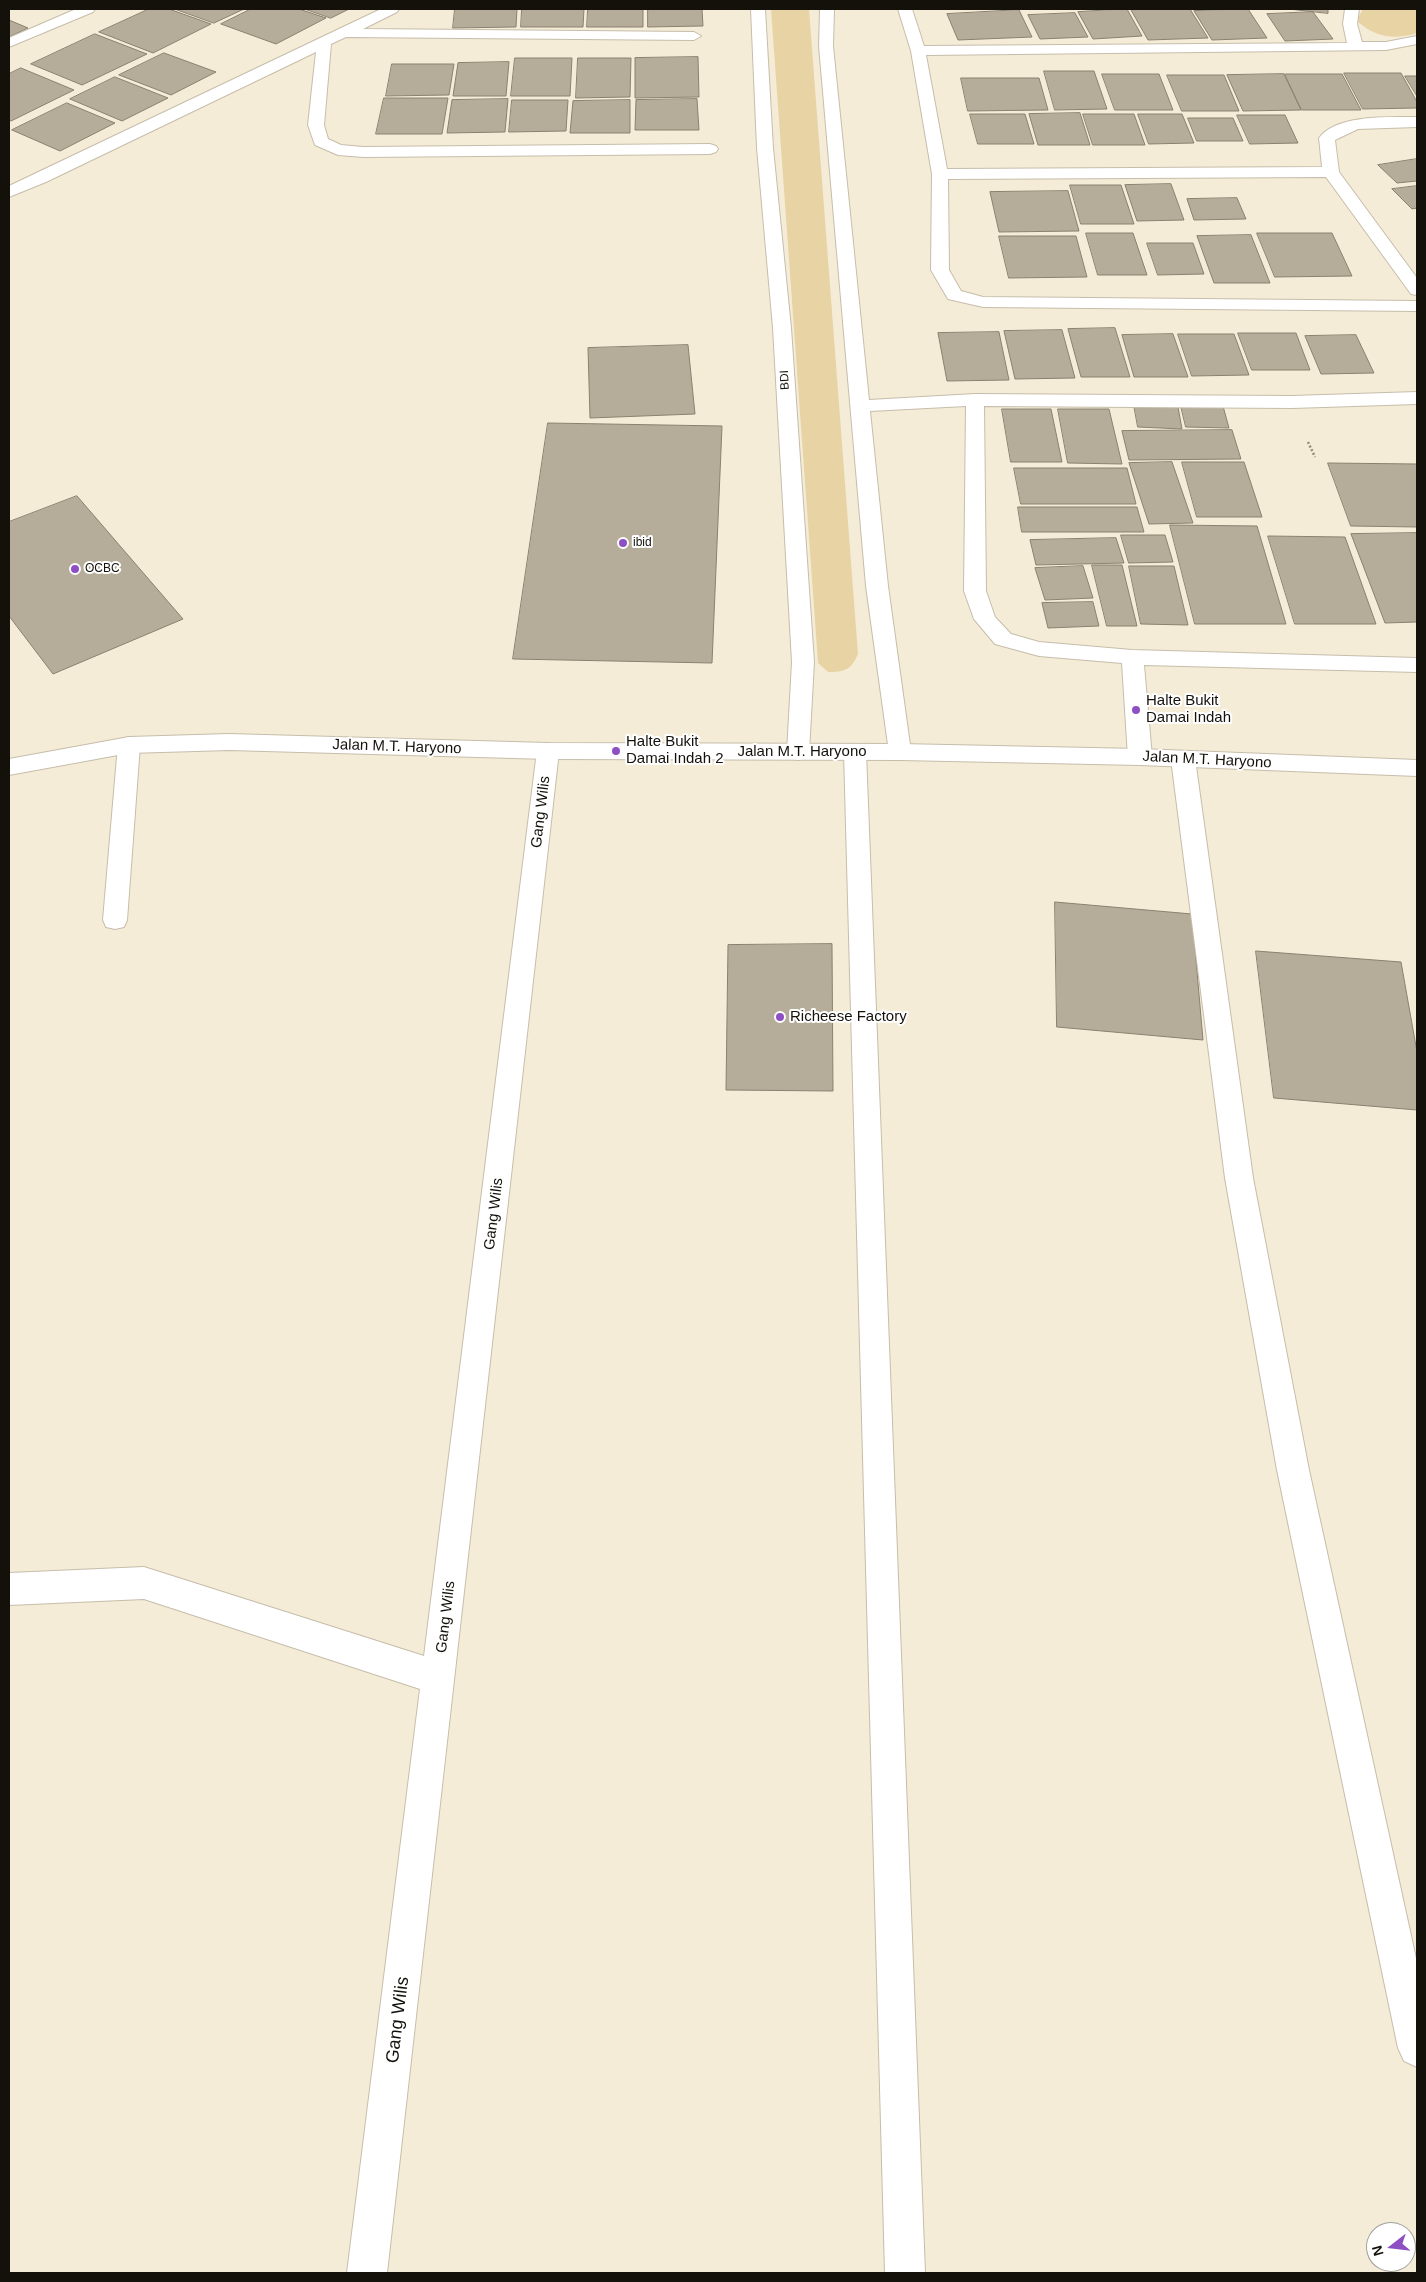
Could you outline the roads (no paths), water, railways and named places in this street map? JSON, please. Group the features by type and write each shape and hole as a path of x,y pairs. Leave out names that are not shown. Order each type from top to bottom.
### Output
{"street":[{"path":"9,44 88,9"},
{"path":"9,192 40,179 392,9"},
{"name":"BDI","path":"758,9 765,148 782,328 803,662 798,752"},
{"path":"827,9 826,46 862,406 877,586 900,752"},
{"path":"905,9 918,51 940,174 940,270 954,295 983,302 1417,306"},
{"path":"1352,9 1349,30 1356,47"},
{"path":"342,33 694,36"},
{"path":"918,51 1356,47 1386,46 1417,40"},
{"path":"324,42 316,125 321,142 338,150 373,152 710,149"},
{"path":"1417,122 1370,123 1337,129 1327,138 1331,172 1417,290"},
{"path":"940,174 1331,172"},
{"path":"862,406 976,400 1292,402 1417,398"},
{"path":"976,400 976,590 985,618 1003,639 1039,649 1132,657 1417,665"},
{"path":"1132,657 1140,757"},
{"name":"Jalan M.T. Haryono","path":"9,767 129,745 229,742 548,751 900,752 1140,757 1417,768"},
{"path":"115,920 129,745"},
{"name":"Gang Wilis","path":"367,2273 548,751"},
{"path":"855,752 904,2273"},
{"path":"1183,759 1241,1188 1293,1470 1417,2048"},
{"path":"9,1588 144,1584 439,1678"}],"place":[{"name":"ibid","path":"623,543"},
{"name":"OCBC","path":"75,569"},
{"name":"Halte Bukit Damai Indah","path":"1136,710"},
{"name":"Halte Bukit Damai Indah 2","path":"616,751"},
{"name":"Richeese Factory","path":"780,1017"}]}
